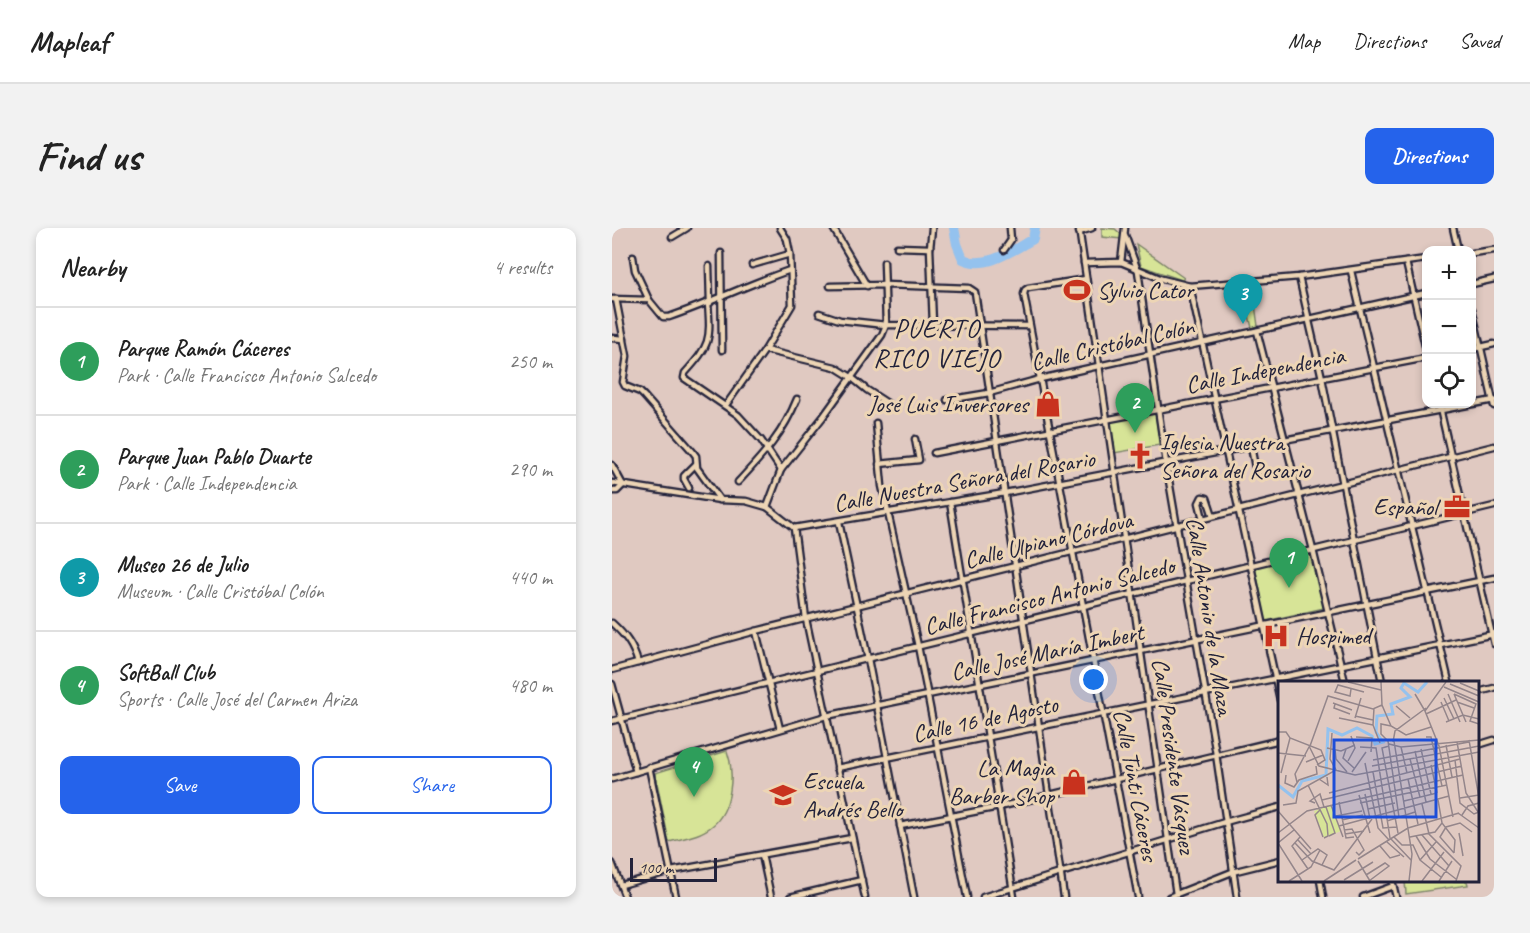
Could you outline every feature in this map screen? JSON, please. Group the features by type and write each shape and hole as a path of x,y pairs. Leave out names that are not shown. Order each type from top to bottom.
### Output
{"street":[{"path":"672,237 687,228"},
{"path":"726,405 765,350 792,305 790,254 787,239 780,228"},
{"path":"833,228 867,285"},
{"path":"932,228 930,248 933,325"},
{"path":"1004,250 1011,240 1010,228"},
{"path":"1079,230 1092,228"},
{"name":"Calle Antonio de la Maza","path":"1121,262 1125,228"},
{"path":"1454,228 1457,246"},
{"name":"Calle Presidente Vásquez","path":"1079,230 1176,894"},
{"name":"Calle Antonio de la Maza","path":"1125,235 1138,271 1166,463 1216,754 1237,897"},
{"path":"897,247 930,248"},
{"path":"1476,252 1494,250"},
{"path":"721,253 722,350"},
{"path":"752,265 790,254"},
{"path":"633,258 649,300 663,317 709,303 790,270"},
{"path":"1084,263 1121,262 1138,271 1190,286 1299,277 1422,260"},
{"path":"767,507 781,470 823,417 882,335 886,325 884,262"},
{"path":"1406,262 1422,332"},
{"path":"709,266 708,342 705,350 685,373 684,378 738,415 768,450 781,470"},
{"path":"1351,271 1449,681"},
{"path":"1299,277 1322,378 1382,681"},
{"name":"Calle Tunti Cáceres","path":"1086,279 1025,290 1024,294 1138,897"},
{"path":"1476,283 1494,279"},
{"path":"830,286 885,285 973,289 975,292 1033,673 1064,897"},
{"path":"1190,286 1278,691"},
{"name":"Calle Cristóbal Colón","path":"947,399 989,393 1040,379 1422,294"},
{"path":"649,300 614,299 627,356 625,386 640,392 696,456 696,464 720,500"},
{"path":"819,313 840,320 886,325 1029,326"},
{"path":"1476,328 1494,402"},
{"path":"1257,331 1345,681"},
{"path":"612,338 624,339"},
{"path":"1476,348 1494,344"},
{"path":"765,350 835,367 887,403"},
{"name":"Calle Independencia","path":"934,453 1422,359"},
{"path":"738,482 768,450 789,420 797,399"},
{"name":"Calle Nuestra Señora del Rosario","path":"794,528 1005,493 1494,402"},
{"path":"1440,408 1494,644"},
{"path":"876,423 882,486 918,646 967,897"},
{"path":"879,464 919,460 915,439"},
{"name":"Calle Ulpiano Córdova","path":"612,670 756,631 1494,446"},
{"path":"1251,447 1256,472"},
{"path":"689,488 684,476 696,464"},
{"path":"612,465 623,485"},
{"path":"612,483 720,500 746,501 767,507 794,528 806,620 865,897"},
{"path":"612,491 617,491 623,485"},
{"path":"1203,519 1199,503 1202,497 1207,498 1213,516"},
{"path":"950,502 1014,897"},
{"name":"Calle Francisco Antonio Salcedo","path":"612,721 1494,506"},
{"path":"838,522 868,658 914,897"},
{"name":"Calle José María Imbert","path":"612,779 826,716 1494,578"},
{"path":"612,623 627,637 638,663"},
{"path":"756,631 780,729"},
{"name":"Calle 16 de Agosto","path":"837,768 1493,634"},
{"path":"612,684 636,772"},
{"path":"1479,692 1494,688"},
{"path":"900,826 999,807 1278,740"},
{"path":"1479,745 1494,740"},
{"path":"649,767 676,897"},
{"path":"983,897 1278,808"},
{"path":"621,885 671,871 852,838"},
{"path":"762,855 771,897"},
{"path":"1169,897 1232,872 1278,860"},
{"path":"612,863 625,897"},
{"path":"790,897 862,880"},
{"path":"1320,882 1323,897"},
{"path":"1363,897 1393,883 1396,897"}],"green space":[{"path":"1102,228 1115,229 1123,236 1122,239 1102,237"},
{"path":"1136,244 1184,278 1182,280 1141,266"},
{"path":"1255,305 1258,326 1252,328 1247,307"},
{"path":"1155,412 1160,445 1114,453 1109,421"},
{"path":"1312,552 1324,608 1266,621 1255,567"},
{"path":"727,751 731,770 730,791 719,819 702,832 669,842 655,773"},
{"path":"1405,882 1467,882 1468,885 1406,894"}],"waterway":[{"path":"954,228 963,259 972,262 990,260 1008,253 1033,239 1035,228"}],"place":[{"name":"Sylvio Cator","path":"1077,290"},
{"name":"Museo 26 de Julio","path":"1243,324"},
{"name":"José Luis Inversores","path":"1048,404"},
{"name":"Parque Juan Pablo Duarte","path":"1135,433"},
{"name":"Iglesia Nuestra Señora del Rosario","path":"1140,456"},
{"name":"Español","path":"1457,507"},
{"name":"Parque Ramón Cáceres","path":"1289,588"},
{"name":"Hospimed","path":"1276,636"},
{"name":"La Magia Barber Shop","path":"1074,782"},
{"name":"Escuela Andrés Bello","path":"783,795"},
{"name":"SoftBall Club","path":"694,797"}],"district":[{"name":"PUERTO RICO VIEJO","path":"937,343"}]}
